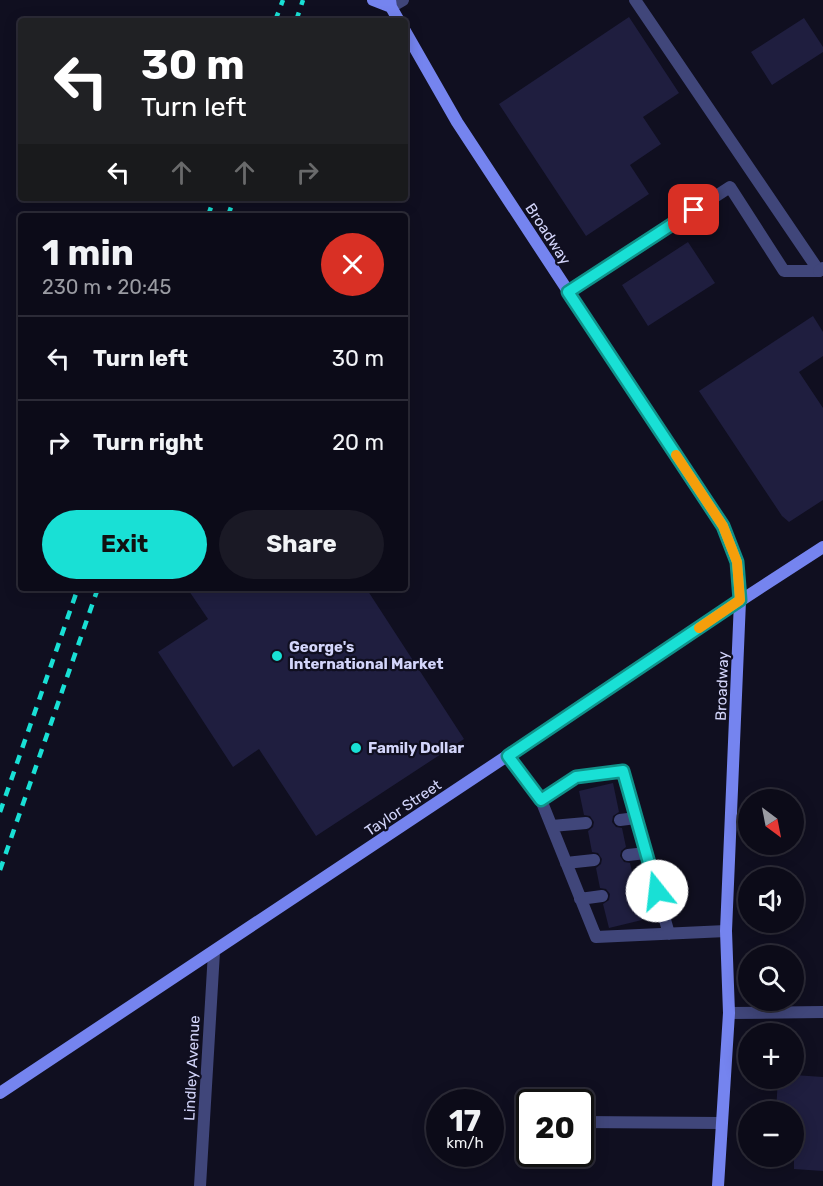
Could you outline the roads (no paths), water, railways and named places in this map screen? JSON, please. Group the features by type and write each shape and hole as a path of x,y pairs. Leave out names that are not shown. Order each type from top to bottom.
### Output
{"main road":[{"path":"373,0 392,2 398,18"},
{"name":"Broadway","path":"408,36 457,122 723,526 737,562 740,600 726,931 729,1013 718,1186"},
{"name":"Taylor Street","path":"0,1093 823,547"}],"street":[{"path":"392,2 402,0"},
{"path":"635,0 821,270"},
{"path":"568,292 730,187 784,271 821,270"},
{"path":"508,756 541,800 596,937 726,931"},
{"path":"541,800 576,777 623,771 669,934"},
{"path":"620,820 636,818"},
{"path":"552,826 586,824"},
{"path":"628,855 646,853"},
{"path":"566,863 594,860"},
{"path":"636,893 657,891"},
{"path":"580,899 602,896"},
{"name":"Lindley Avenue","path":"200,1186 214,952"},
{"path":"729,1013 823,1012"},
{"path":"594,1122 722,1123"}],"railway":[{"path":"276,18 283,0"},
{"path":"297,18 303,0"},
{"path":"209,213 213,201"},
{"path":"229,213 233,201"},
{"path":"0,812 77,591"},
{"path":"0,870 97,591"}],"place":[{"name":"George's International Market","path":"277,656"},
{"name":"Family Dollar","path":"356,748"}]}
